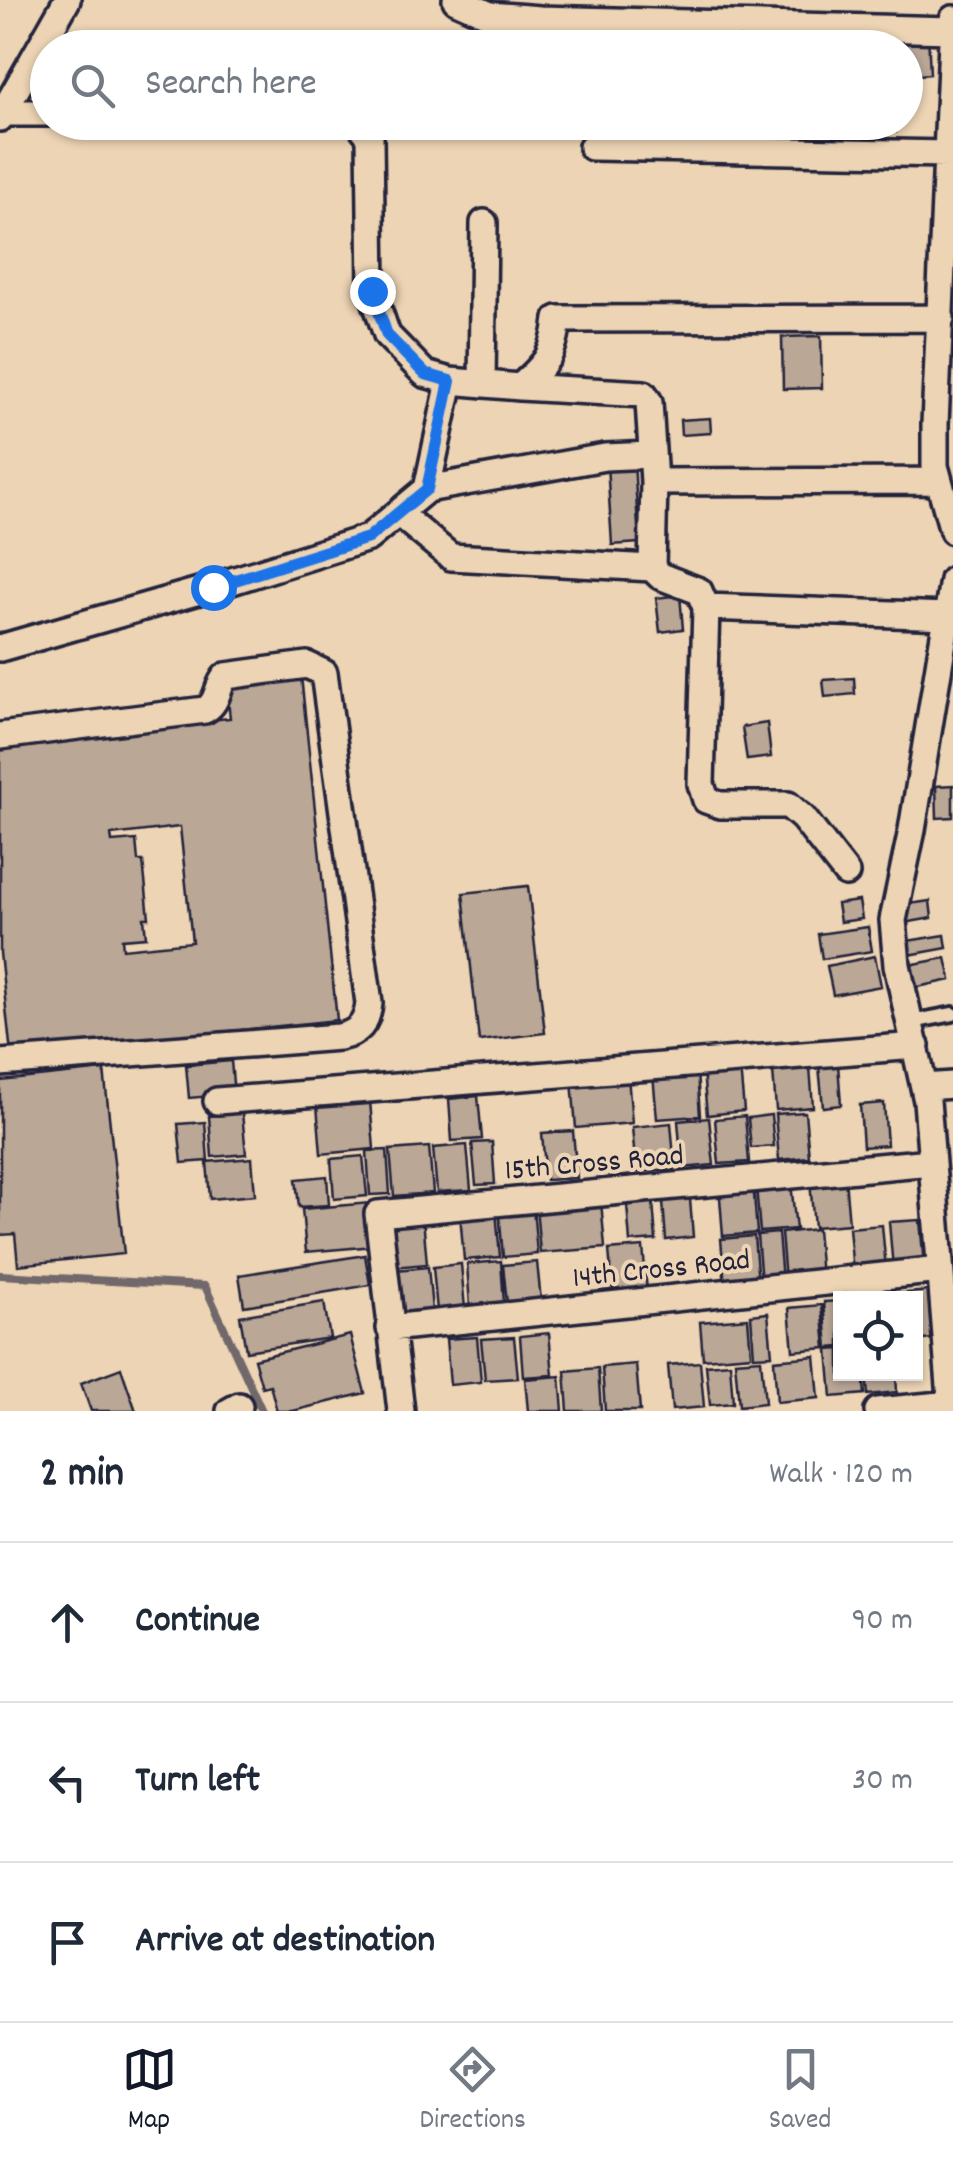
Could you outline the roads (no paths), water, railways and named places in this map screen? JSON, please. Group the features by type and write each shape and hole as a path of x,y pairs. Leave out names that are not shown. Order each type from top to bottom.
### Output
{"street":[{"path":"51,30 68,0"},
{"path":"456,0 490,16 540,10 665,12 952,30"},
{"path":"953,19 947,154 949,212 941,318 944,424 935,466 953,532"},
{"path":"2,116 30,67"},
{"path":"2,116 30,114"},
{"path":"370,140 372,291 387,335 425,374 450,381 644,394 649,402 654,482 652,568"},
{"path":"592,147 947,154"},
{"path":"482,384 484,223"},
{"path":"520,387 547,363 556,340 558,319 941,318"},
{"path":"427,489 450,381"},
{"path":"0,648 368,538 427,489 606,457 652,455"},
{"path":"654,482 939,481"},
{"path":"398,513 451,557 652,568 660,576 699,591 706,607 701,784 706,800 720,805 788,805 846,873"},
{"path":"878,1411 952,1407 924,1086 897,965 893,920 912,830 953,580"},
{"path":"706,607 946,616"},
{"path":"0,736 204,710 216,701 220,682 226,676 307,665 324,673 368,1016 362,1027 340,1036 0,1063"},
{"path":"217,1101 913,1034"},
{"path":"924,1086 953,1085"},
{"name":"15th Cross Road","path":"390,1328 378,1214 931,1162"},
{"name":"14th Cross Road","path":"390,1328 940,1270"},
{"path":"390,1328 401,1411"}],"lane":[{"path":"913,1034 953,1014"}],"waterway":[{"path":"0,1275 205,1286 262,1411"}]}
